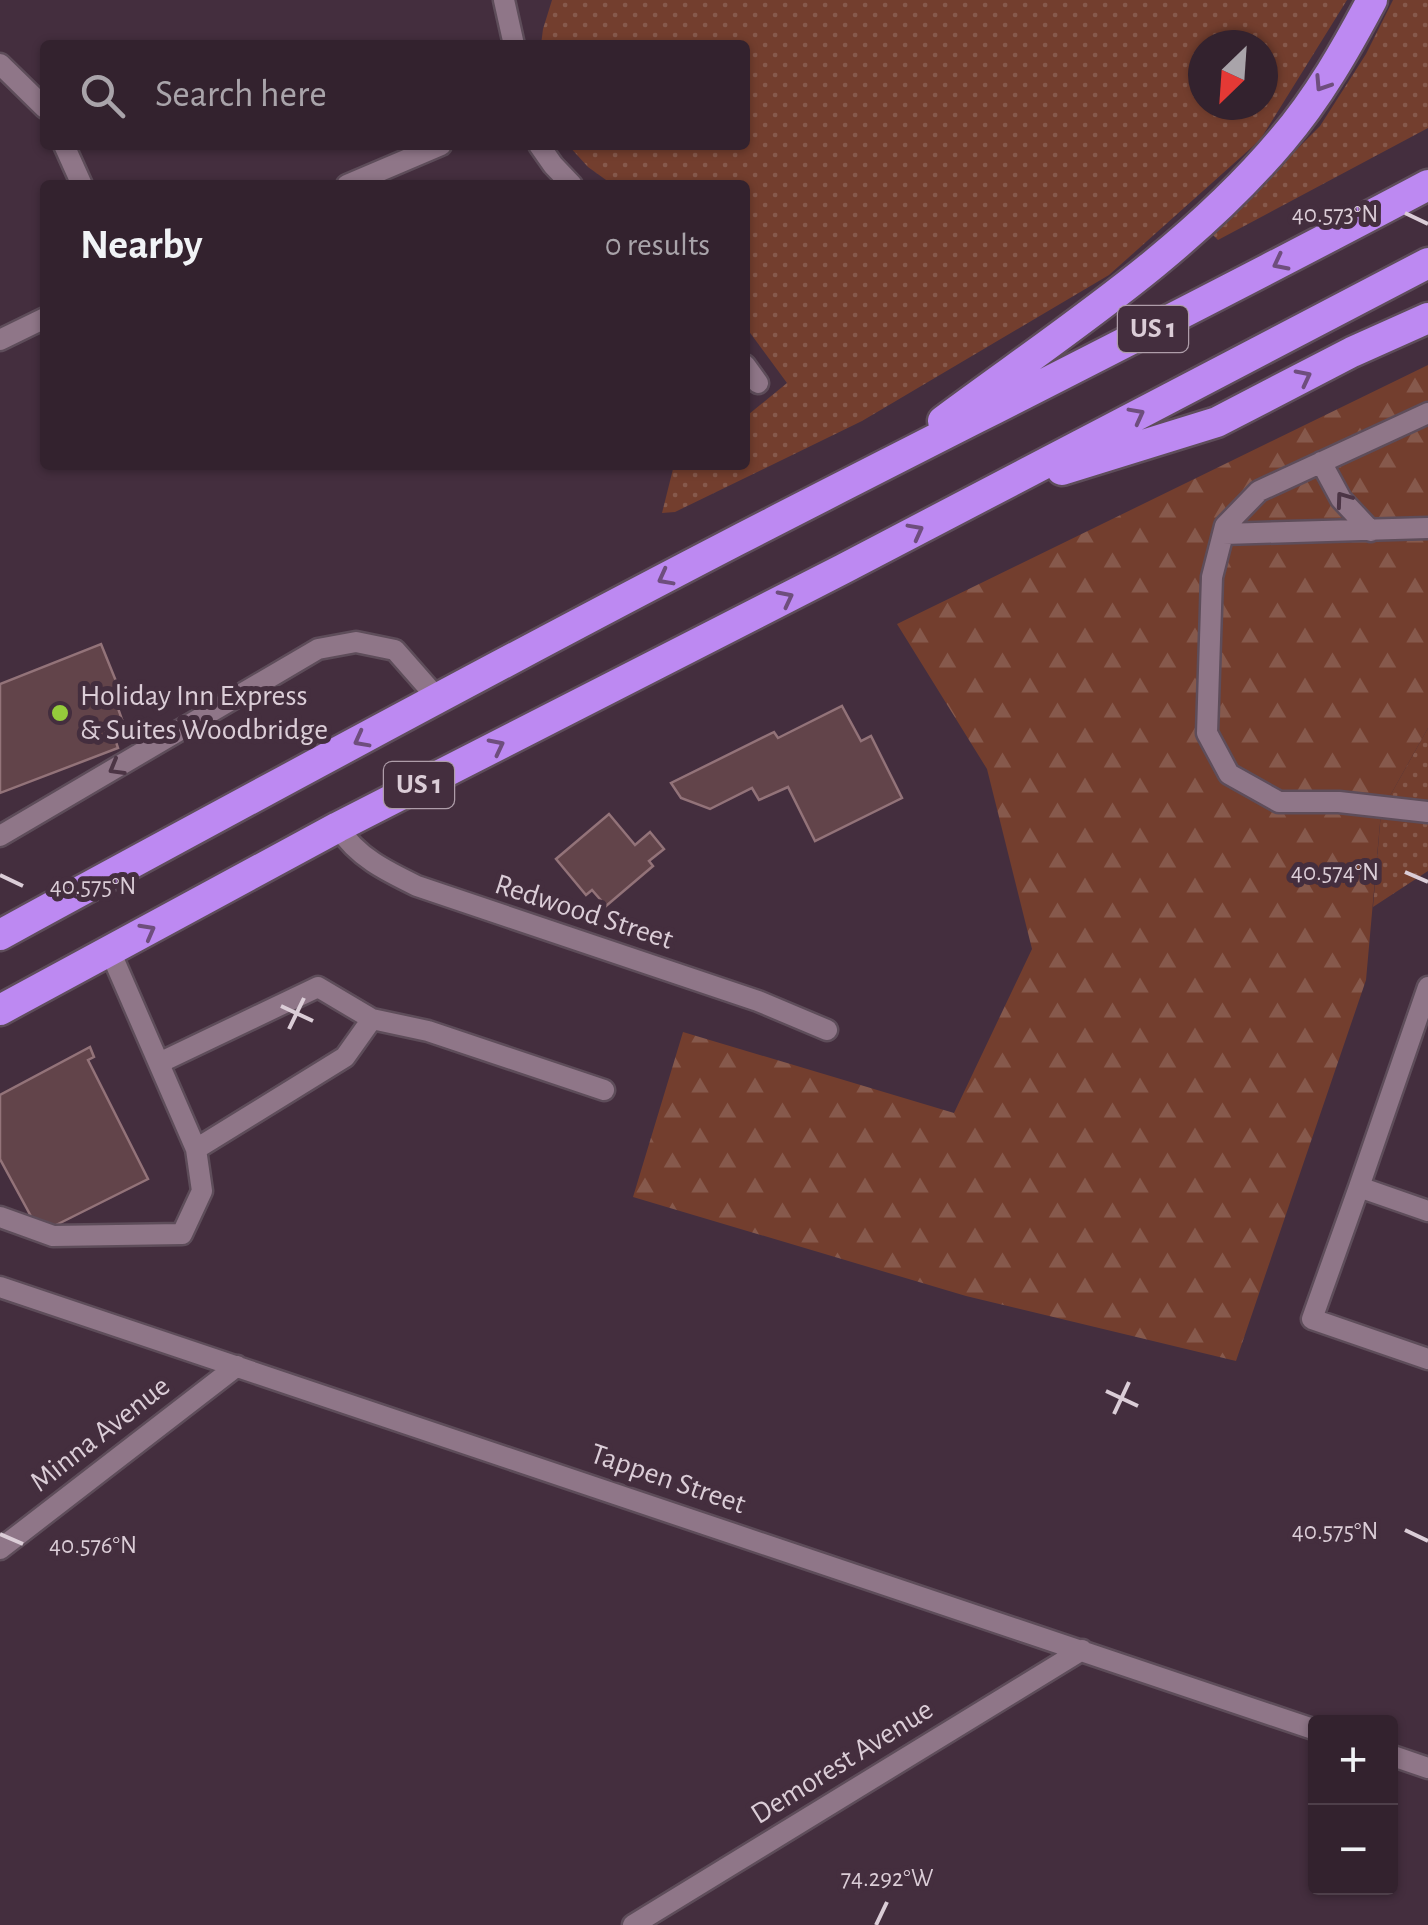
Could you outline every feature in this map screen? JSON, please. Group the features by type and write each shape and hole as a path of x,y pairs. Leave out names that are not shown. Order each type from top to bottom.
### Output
{"highway":[{"path":"877,470 1140,275 1234,191 1302,114 1372,0"},
{"name":"US 1","path":"0,934 674,574 1428,185"},
{"name":"US 1","path":"0,1010 338,827 1428,263"},
{"path":"988,493 1217,422 1352,352 1428,318"}],"street":[{"path":"504,0 513,40"},
{"path":"0,64 40,103"},
{"path":"66,150 80,180"},
{"path":"359,180 429,150"},
{"path":"542,150 567,180"},
{"path":"0,340 40,320"},
{"path":"1428,414 1258,491 1225,526 1212,576 1207,732 1229,774 1280,802 1339,802 1428,812"},
{"path":"1321,462 1341,499 1372,531"},
{"path":"1223,534 1428,528"},
{"path":"0,836 318,649 356,642 395,650 438,699"},
{"name":"Redwood Street","path":"338,827 357,851 374,864 428,890 758,1002 827,1030"},
{"path":"0,1218 53,1236 182,1234 202,1191 196,1149 110,951"},
{"path":"159,1063 318,986 372,1019 428,1031 604,1090"},
{"path":"1428,987 1312,1320 1428,1359"},
{"path":"196,1149 345,1057 372,1019"},
{"path":"1359,1186 1428,1211"},
{"name":"Tappen Street","path":"0,1287 1308,1727"},
{"name":"Minna Avenue","path":"0,1549 237,1366"},
{"name":"Demorest Avenue","path":"633,1925 1082,1650"},
{"path":"1398,1758 1428,1768"}],"green space":[{"path":"552,0 1347,0 1278,111 1278,30 1188,30 1188,120 1272,120 1260,140 1109,275 862,421 675,512 662,513 673,470 750,470 750,413 787,383 750,333 750,180 606,180 573,150 750,150 750,40 542,40"},
{"path":"1393,0 1428,0 1428,128 1218,240 1212,234 1320,126 1366,54"},
{"path":"1428,365 1428,728 1381,812 1366,980 1236,1361 966,1296 633,1197 683,1032 954,1113 1032,949 987,769 897,624"},
{"path":"1428,728 1428,871 1373,907 1381,812"}],"building":[{"name":"Holiday Inn Express & Suites Woodbridge","path":"101,644 120,691 113,694 126,731 114,736 118,748 0,793 0,684"},
{"path":"842,706 861,741 871,736 902,798 815,841 788,787 759,800 752,788 710,809 681,798 671,783 774,732 778,738"},
{"path":"609,814 635,845 650,832 664,849 649,861 653,866 606,906 592,890 586,895 556,859"},
{"path":"90,1047 94,1057 88,1060 148,1179 54,1226 33,1220 0,1159 0,1095"}],"place":[{"name":"Holiday Inn Express & Suites Woodbridge","path":"60,713"}]}
